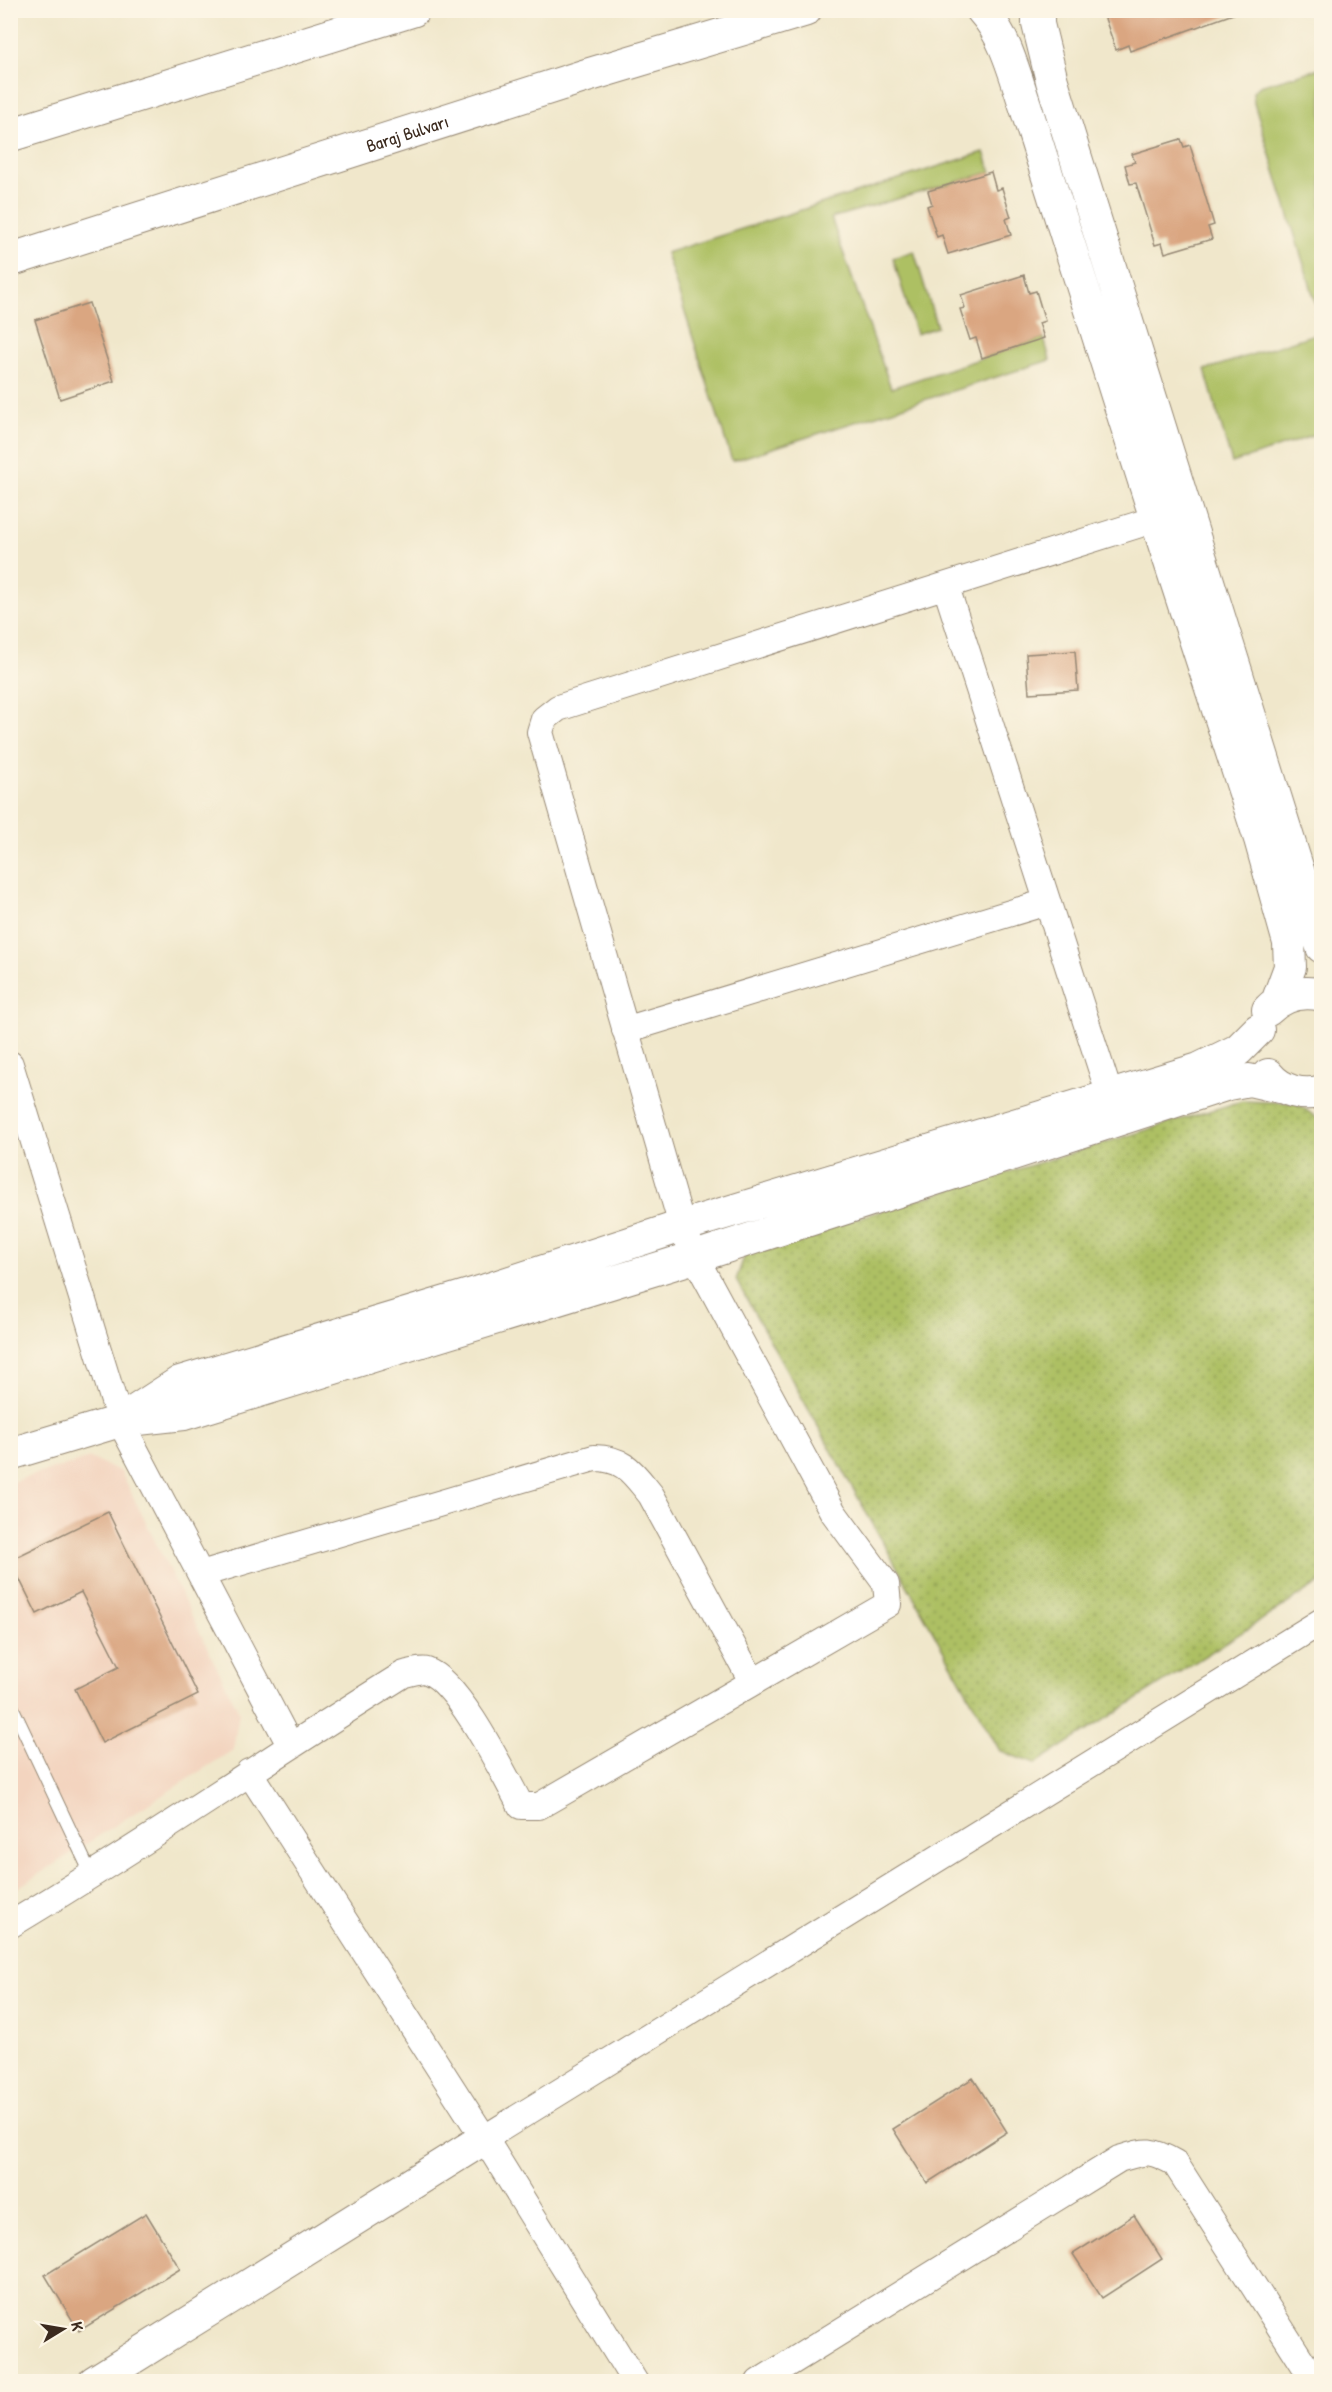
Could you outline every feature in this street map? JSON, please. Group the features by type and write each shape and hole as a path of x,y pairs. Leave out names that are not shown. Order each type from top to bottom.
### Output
{"main road":[{"path":"10,135 412,10"},
{"name":"Baraj Bulvarı","path":"10,260 585,76 805,10"}],"street":[{"path":"982,10 992,21 1007,54 1026,108 1260,839 1289,943 1290,967 1277,1002"},
{"path":"1038,10 1038,24 1052,81 1322,947"},
{"path":"10,1925 92,1876 290,1745 404,1674 425,1670 442,1680 477,1727 521,1806 539,1806 888,1604 886,1584 833,1512 694,1257 682,1226 540,732 544,719 558,708 1156,519"},
{"path":"946,587 1110,1096"},
{"path":"625,1030 1047,902"},
{"path":"1284,1088 1271,1079 1261,1064 1256,1047 1258,1030 1265,1014 1277,1002 1293,994 1310,992 1322,995"},
{"path":"120,1421 180,1383 486,1290 682,1226 1199,1069 1238,1050 1258,1030"},
{"path":"10,1064 120,1421 290,1745"},
{"path":"10,1454 120,1421 184,1414 694,1257 1228,1084 1249,1080 1299,1093 1319,1094"},
{"path":"201,1574 594,1458 610,1458 630,1469 651,1496 752,1681"},
{"path":"94,2382 484,2138 1322,1621"},
{"path":"249,1772 484,2138 635,2382"},
{"path":"759,2382 1119,2159 1143,2152 1156,2152 1175,2163 1315,2382"}],"lane":[{"path":"10,1702 92,1876"}],"shaded area":[{"path":"90,1458 121,1472 239,1712 233,1750 11,1892 11,1482"}],"green space":[{"path":"1322,68 1321,320 1254,103 1253,92 1260,86"},
{"path":"984,152 991,172 831,218 891,388 1044,338 1050,360 732,461 666,253"},
{"path":"914,251 937,327 916,334 893,258"},
{"path":"1321,332 1321,433 1232,463 1205,370"},
{"path":"1242,1101 1297,1103 1322,1122 1321,1582 1035,1764 1000,1751 736,1280 746,1252"}],"building":[{"path":"1102,10 1236,10 1236,13 1130,51 1128,45 1116,50"},
{"path":"1181,139 1184,147 1190,145 1214,225 1208,227 1212,239 1165,253 1162,243 1155,245 1136,183 1130,184 1125,165 1135,162 1132,154"},
{"path":"991,172 996,190 1002,188 1011,217 1006,219 1011,235 948,254 942,235 937,237 927,206 932,204 928,191"},
{"path":"1024,275 1029,293 1036,291 1045,321 1039,323 1044,338 982,358 976,338 970,340 960,309 965,308 961,295"},
{"path":"89,303 114,381 60,399 35,320"},
{"path":"1075,651 1078,690 1029,693 1026,654"},
{"path":"108,1512 198,1695 102,1743 75,1689 119,1667 81,1592 37,1614 10,1560"},
{"path":"973,2078 1007,2132 927,2183 893,2129"},
{"path":"146,2213 180,2269 79,2331 45,2275"},
{"path":"1134,2215 1162,2259 1102,2298 1073,2254"}]}
